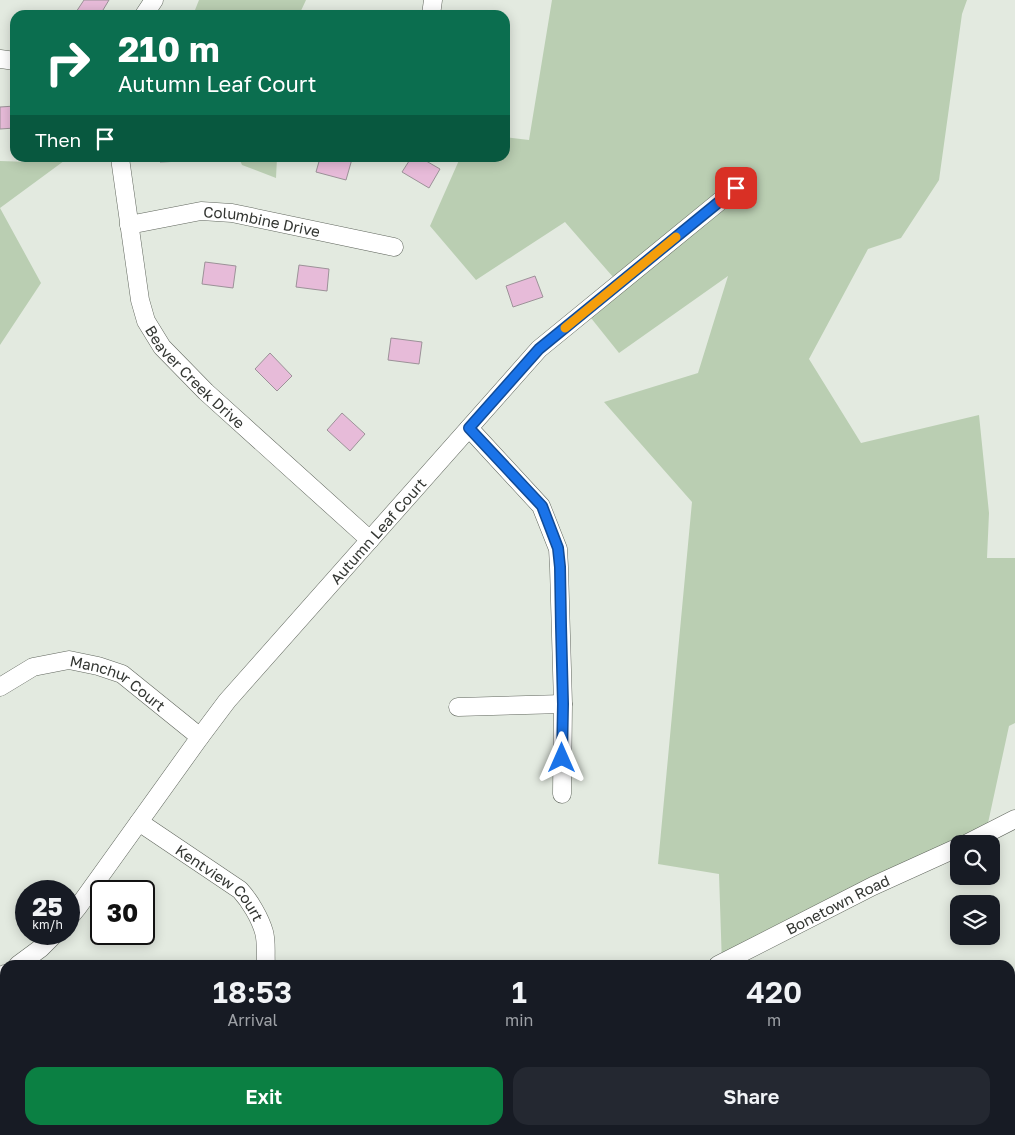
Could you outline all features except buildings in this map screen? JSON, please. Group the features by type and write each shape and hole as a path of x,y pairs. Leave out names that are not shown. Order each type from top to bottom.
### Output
{"street":[{"name":"Beaver Creek Drive","path":"121,162 140,300 146,322 162,347 206,392 370,540"},
{"name":"Autumn Leaf Court","path":"80,904 227,701 539,349 736,188"},
{"name":"Columbine Drive","path":"129,225 201,211 232,212 394,247"},
{"path":"469,428 542,506 558,548 563,704 562,794"},
{"name":"Manchur Court","path":"0,687 33,667 69,660 98,666 122,674 200,737"},
{"path":"458,707 563,704"},
{"path":"984,835 1015,819"},
{"name":"Kentview Court","path":"139,822 240,890 255,911 265,933 266,960"},
{"name":"Bonetown Road","path":"728,960 873,886 950,851"},
{"path":"25,960 44,945"}],"green space":[{"path":"199,0 306,0 301,10 195,10"},
{"path":"552,0 967,0 962,14 939,180 901,238 868,249 809,359 861,443 979,415 989,513 987,558 1015,558 1015,723 1009,726 985,835 950,835 950,854 732,960 722,960 719,874 658,864 692,502 604,402 698,373 728,276 619,353 587,313 620,285 565,222 476,280 430,226 458,162 510,162 510,138 529,140"},
{"path":"0,161 10,162 63,162 0,208"},
{"path":"241,162 277,162 276,178 242,165"},
{"path":"0,208 41,283 0,345"}],"slow traffic":[{"path":"565,328 676,237"}],"route":[{"path":"562,758 563,704 558,548 542,506 469,428 539,349 736,188"}]}
